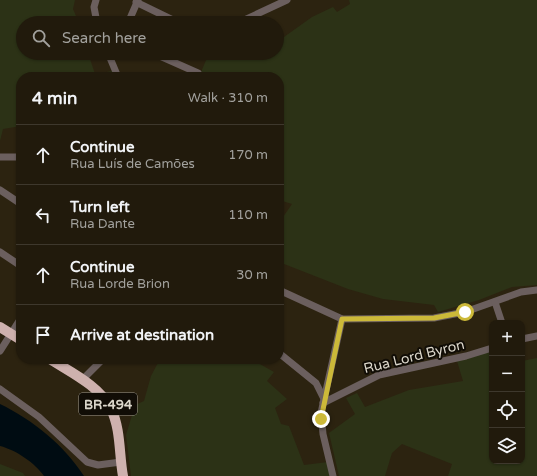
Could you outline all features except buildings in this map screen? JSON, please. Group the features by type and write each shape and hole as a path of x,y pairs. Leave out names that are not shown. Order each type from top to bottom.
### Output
{"highway":[{"path":"0,327 16,337"},
{"name":"BR-494","path":"58,364 82,380 100,395 112,410 123,476"}],"street":[{"path":"96,0 94,7 96,16"},
{"path":"253,16 287,0"},
{"path":"131,16 137,1 166,16"},
{"path":"112,60 116,72"},
{"path":"169,60 196,72"},
{"path":"0,158 16,158"},
{"path":"0,190 16,201"},
{"path":"0,252 16,263"},
{"path":"284,292 342,319 434,318 465,312 521,292 537,290"},
{"path":"495,302 501,320"},
{"path":"333,476 321,424 324,401 342,319"},
{"path":"0,351 16,326"},
{"path":"525,338 537,336"},
{"name":"Rua Lord Byron","path":"324,401 379,375 466,356 489,349"},
{"path":"284,358 316,383 324,401"},
{"path":"82,380 98,364"},
{"path":"316,383 329,380"},
{"path":"0,389 39,417 87,462 98,464 121,462"}],"green space":[{"path":"0,0 75,0 73,9 76,16 16,16 16,60 90,60 94,72 16,72 16,127 3,129 0,141"},
{"path":"349,0 537,0 537,285 512,287 479,300 438,312 434,305 383,299 348,289 284,264 284,216 292,204 284,202 284,72 201,72 206,60 284,60 284,37 312,17 333,7 337,12 350,4"},
{"path":"489,352 489,464 525,464 525,360 537,358 537,476 448,476 452,464 402,444 392,453 385,476 339,476 329,433 355,414 346,398 357,393 365,407 409,390 463,381 457,361"},
{"path":"157,364 260,364 274,372 267,381 287,399 275,408 281,424 289,426 304,465 328,462 330,476 131,476 126,435 135,405 144,401 151,376"},
{"path":"0,464 23,473 25,476 0,476"}],"shaded area":[{"path":"0,404 12,410 47,434 67,454 84,476 44,476 36,466 25,458 0,446"}],"route":[{"path":"321,419 342,319 434,318 465,312"}]}
